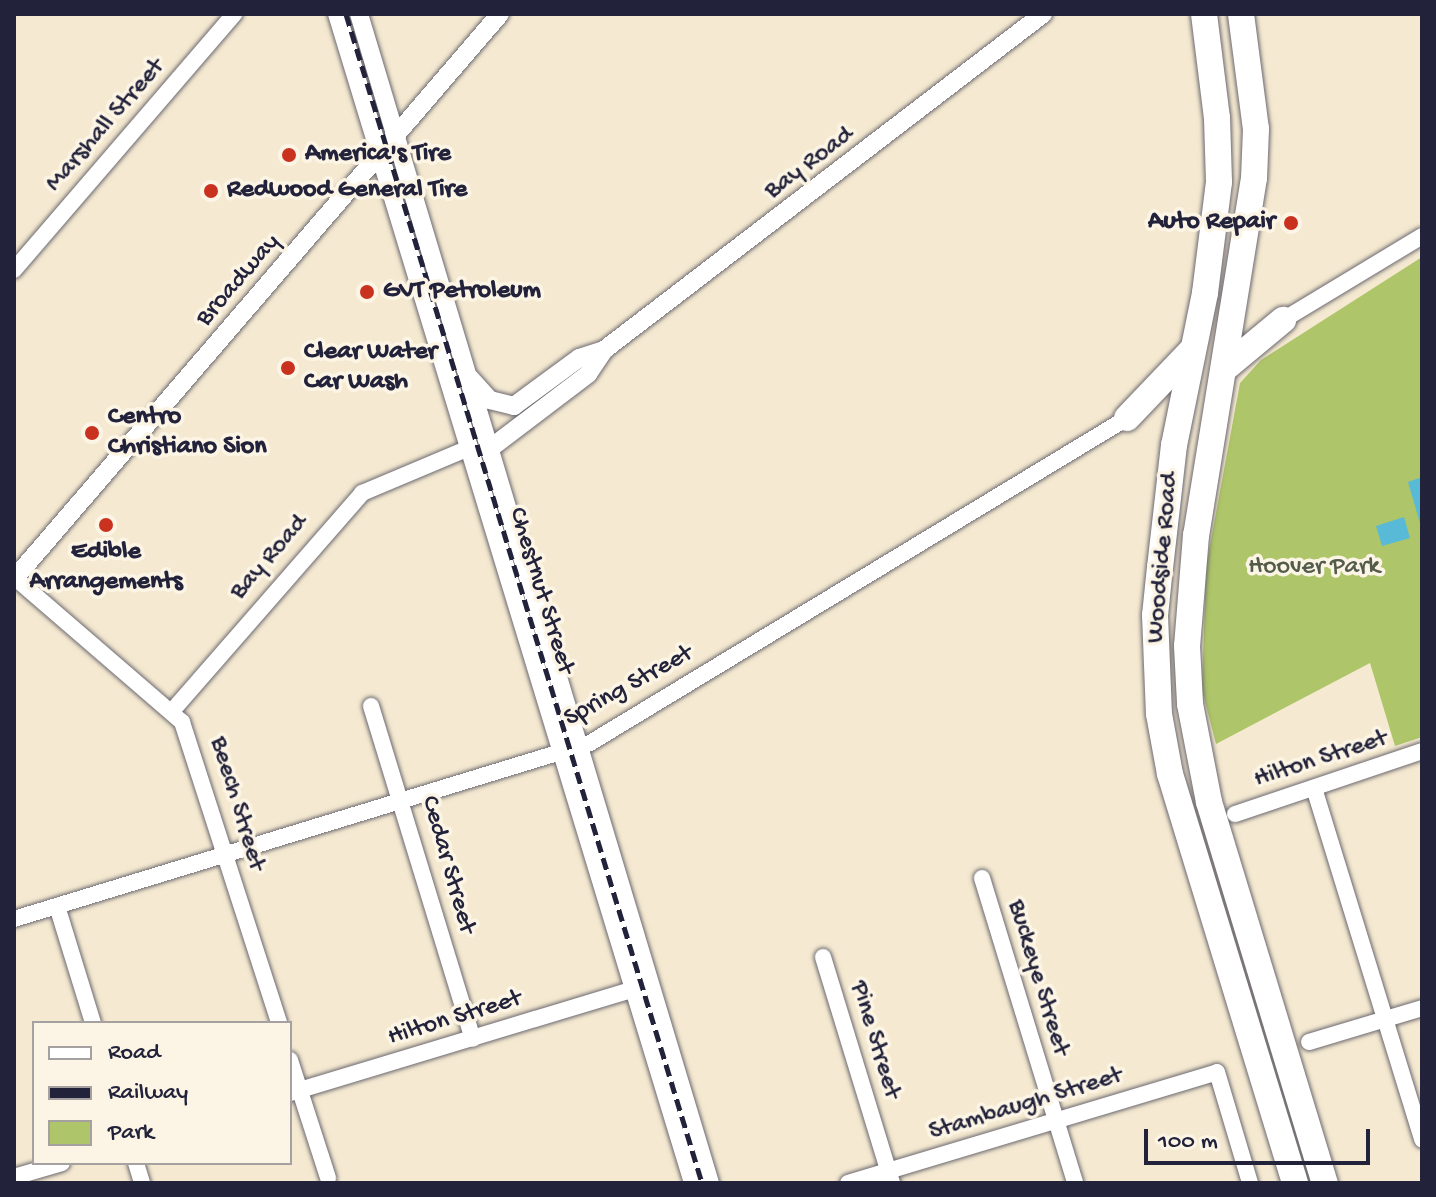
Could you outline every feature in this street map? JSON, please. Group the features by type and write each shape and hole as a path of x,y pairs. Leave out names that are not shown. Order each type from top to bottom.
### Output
{"highway":[{"name":"Woodside Road","path":"1204,14 1217,118 1219,182 1195,347 1174,445 1155,615 1159,714 1170,774 1295,1183"},
{"name":"Woodside Road","path":"1241,14 1256,129 1236,300 1190,591 1190,704 1209,802 1325,1183"},
{"path":"1236,300 1255,317 1283,320"},
{"path":"1224,369 1283,320"},
{"path":"1127,418 1195,347"},
{"path":"1127,418 1151,420 1174,445"}],"street":[{"name":"Marshall Street","path":"14,270 234,14"},
{"name":"Chestnut Street","path":"337,14 478,449 569,749 710,1183"},
{"name":"Chestnut Street","path":"359,14 470,378 478,449"},
{"name":"Broadway","path":"14,578 500,14"},
{"name":"Bay Road","path":"173,710 362,493 478,449 588,374 604,350 1043,14"},
{"path":"1283,320 1422,236"},
{"name":"Bay Road","path":"470,378 490,400 514,406 579,358 604,350"},
{"name":"Spring Street","path":"14,919 569,749 1127,418"},
{"name":"Beech Street","path":"14,578 173,710 190,737 278,1021"},
{"name":"Cedar Street","path":"371,706 403,800 473,1039"},
{"name":"Chestnut Street","path":"569,749 634,989 693,1183"},
{"name":"Hilton Street","path":"1235,814 1422,751"},
{"path":"1314,788 1422,1140"},
{"name":"Buckeye Street","path":"982,878 1075,1183"},
{"path":"57,906 92,1021"},
{"name":"Pine Street","path":"823,957 890,1177"},
{"name":"Hilton Street","path":"295,1091 634,989"},
{"path":"1309,1042 1422,1008"},
{"name":"Stambaugh Street","path":"848,1183 890,1177 1056,1121 1217,1072 1250,1183"},
{"path":"295,1091 328,1178"},
{"path":"14,1177 55,1165"}],"green space":[{"name":"Hoover Park","path":"1422,257 1422,737 1395,746 1370,663 1216,744 1202,690 1206,567 1240,383 1261,360"}],"water":[{"path":"1422,477 1422,530 1408,482"},
{"path":"1404,517 1410,538 1382,546 1376,526"}],"railway":[{"path":"346,14 702,1183"}],"place":[{"name":"America's Tire","path":"289,155"},
{"name":"Redwood General Tire","path":"211,191"},
{"name":"Auto Repair","path":"1291,223"},
{"name":"GVT Petroleum","path":"367,292"},
{"name":"Clear Water Car Wash","path":"288,368"},
{"name":"Centro Christiano Sion","path":"92,433"},
{"name":"Edible Arrangements","path":"106,525"}]}
